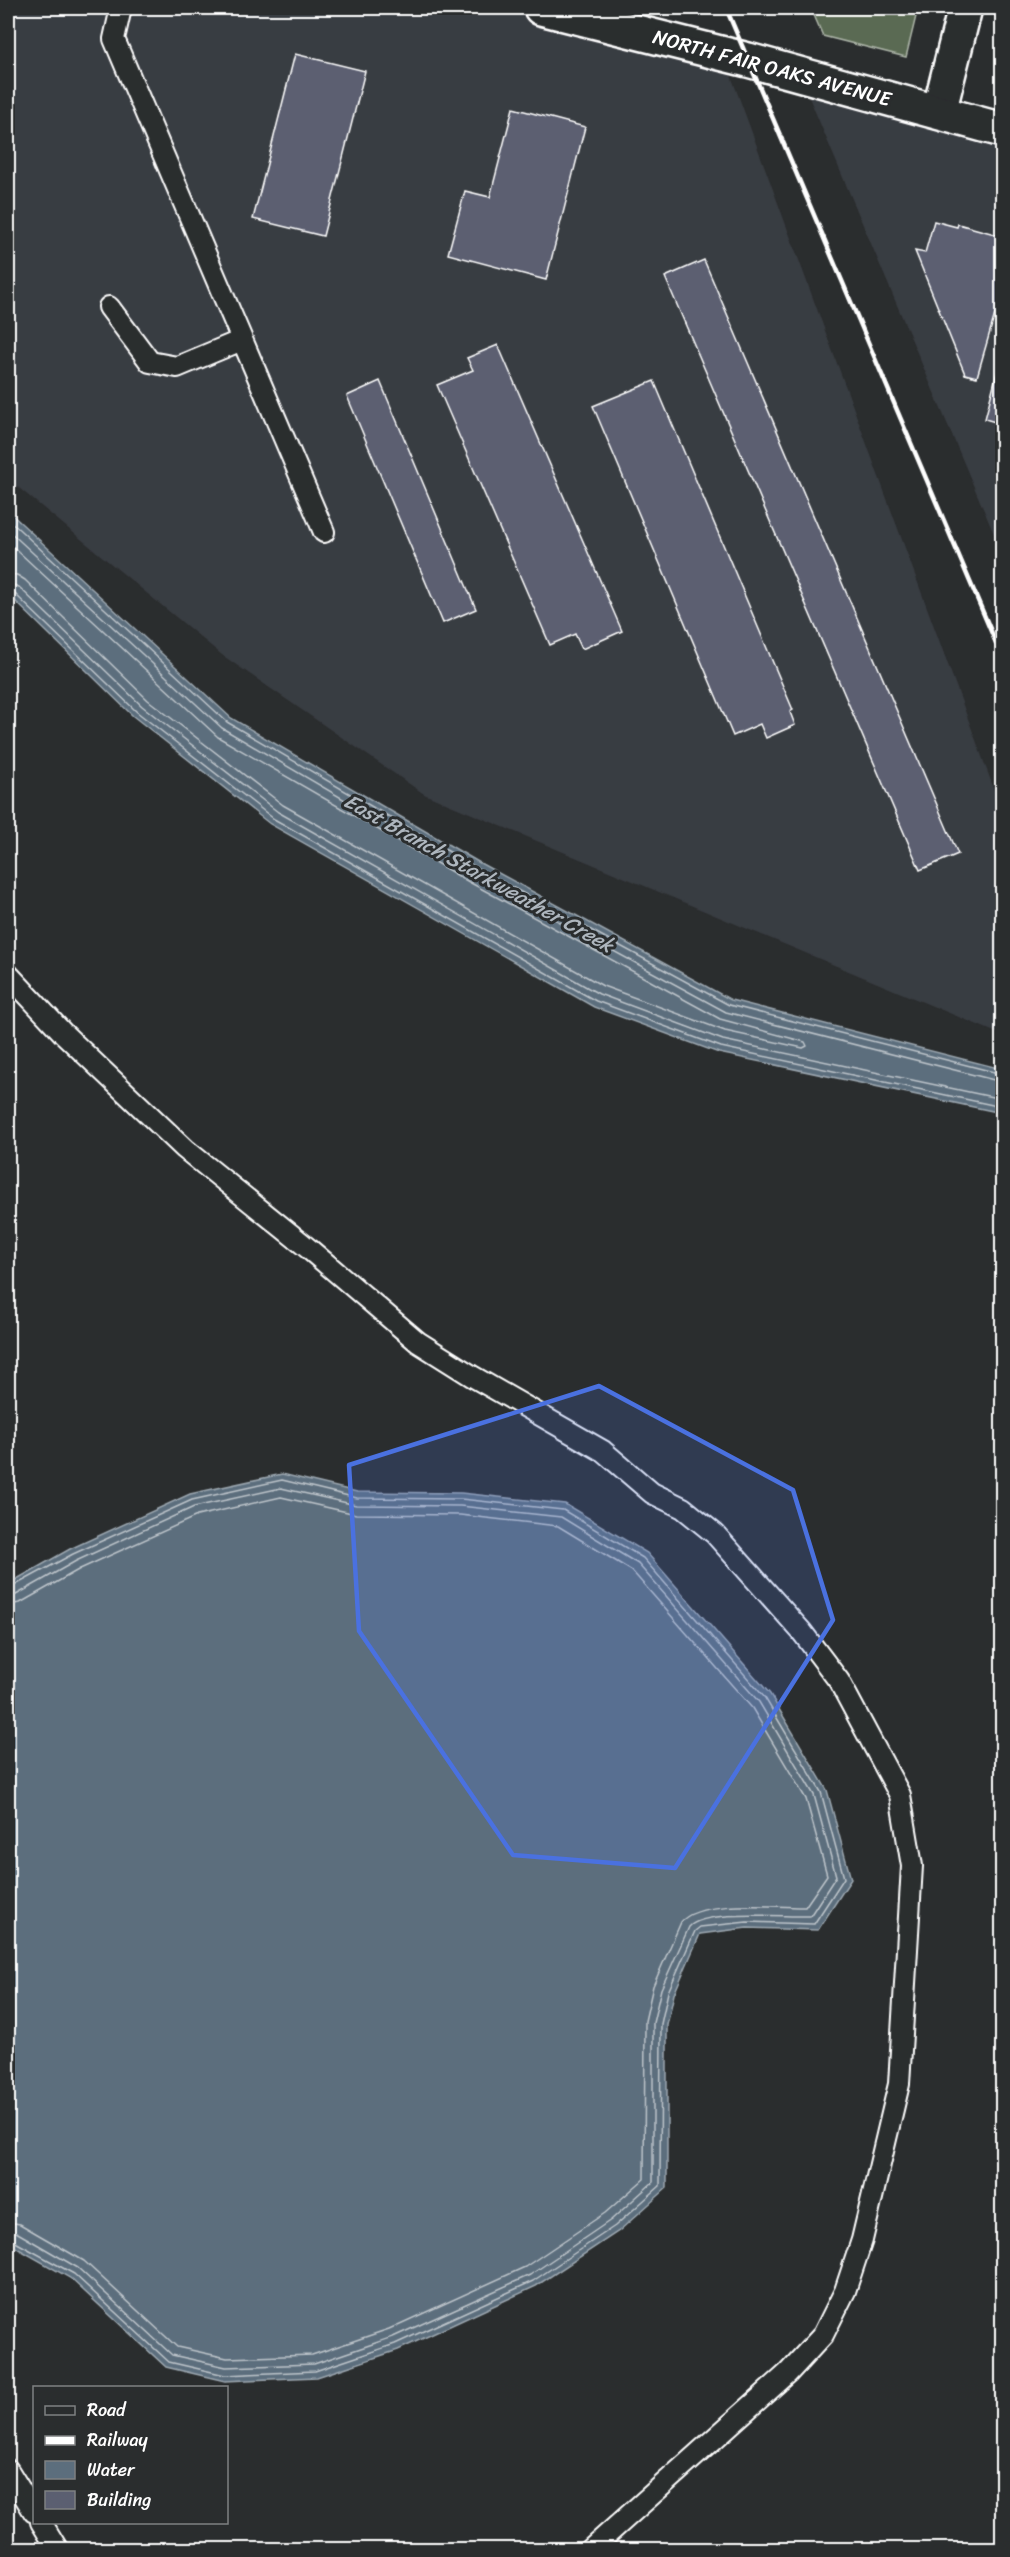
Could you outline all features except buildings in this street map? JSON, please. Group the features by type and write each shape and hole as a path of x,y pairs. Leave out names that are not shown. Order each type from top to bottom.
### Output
{"street":[{"name":"NORTH FAIR OAKS AVENUE","path":"541,8 1002,130"},
{"path":"939,112 965,8"}],"lane":[{"path":"121,8 114,39 324,532"},
{"path":"109,307 150,362 177,367 242,340"},
{"path":"8,974 63,1034 185,1149 309,1249 418,1342 472,1376 603,1451 651,1493 683,1508 715,1534 802,1632 839,1681 900,1795 912,1866 899,2084 862,2240 845,2291 823,2335 788,2373 590,2550"},
{"path":"8,2470 33,2510"},
{"path":"42,2524 58,2550"}],"highlighted area":[{"path":"599,1386 793,1490 833,1620 675,1868 513,1855 359,1631 349,1465"}],"shaded area":[{"path":"8,8 541,8 723,54 1002,811 1002,1035 424,794 222,655 8,479"},
{"path":"800,76 1002,130 1002,553"}],"green space":[{"path":"811,8 918,8 906,57 823,36"}],"water":[{"name":"East Branch Starkweather Creek","path":"8,511 231,718 480,863 731,1000 1002,1069 1002,1113 719,1053 594,1007 270,824 133,716 8,594"},
{"path":"282,1474 357,1492 461,1493 565,1504 647,1553 770,1694 827,1790 851,1879 818,1930 747,1928 700,1934 674,1994 667,2025 667,2188 619,2231 536,2286 398,2350 317,2377 225,2381 166,2367 70,2278 8,2243 8,1584 70,1549 190,1494"}],"railway":[{"path":"726,8 1002,657"}]}
